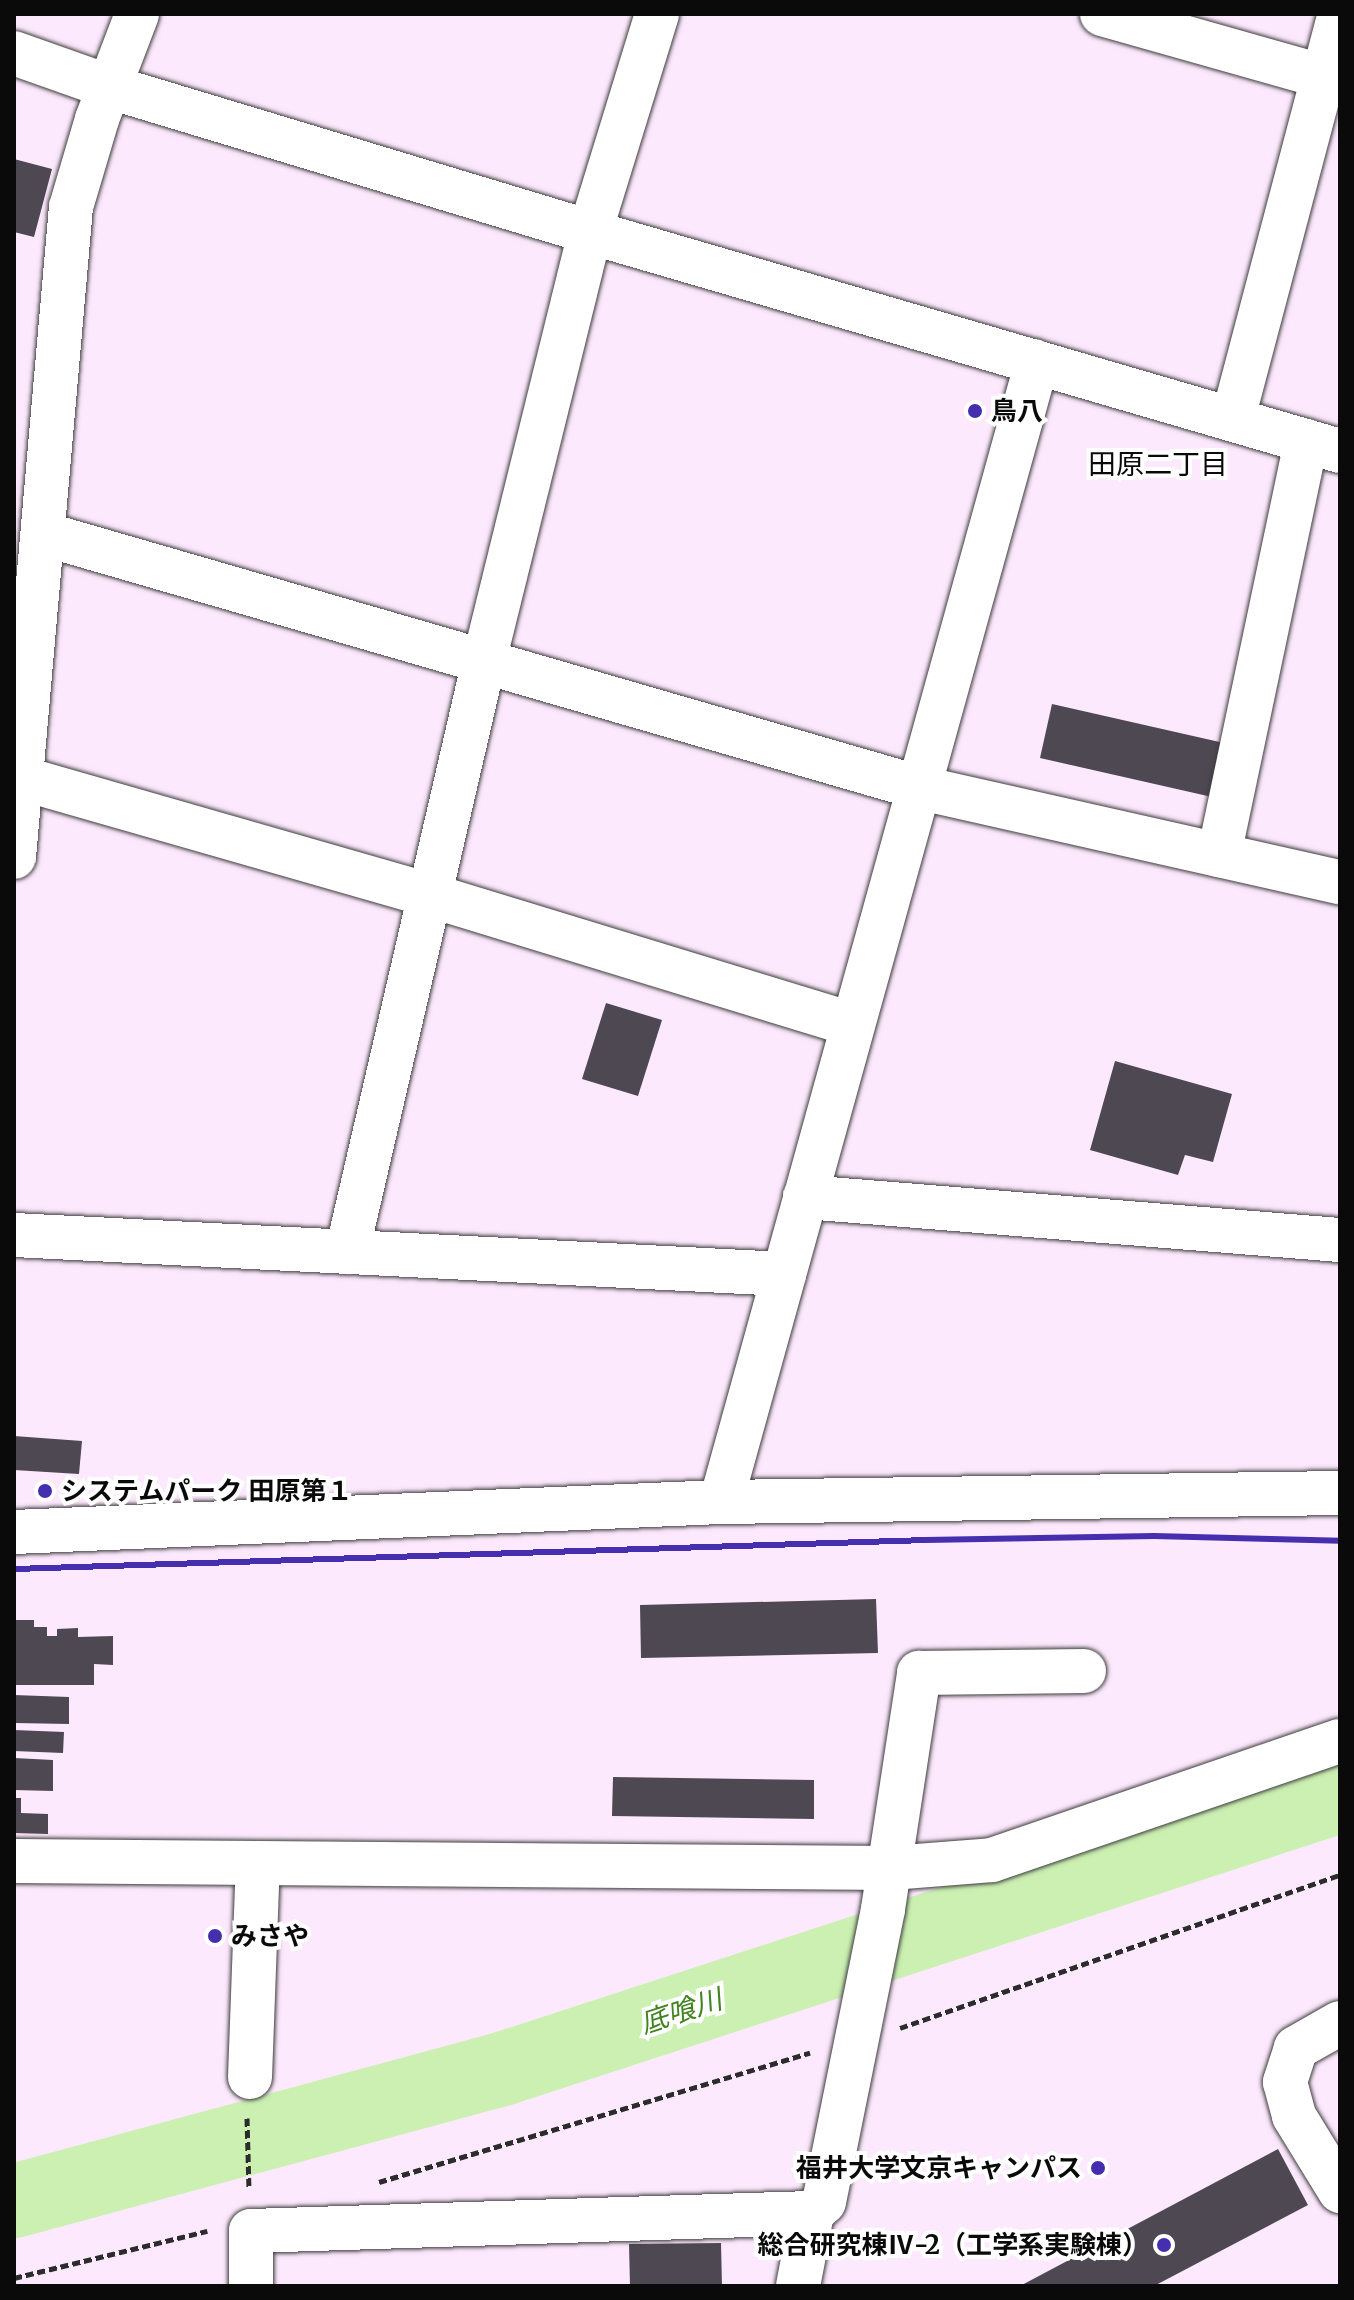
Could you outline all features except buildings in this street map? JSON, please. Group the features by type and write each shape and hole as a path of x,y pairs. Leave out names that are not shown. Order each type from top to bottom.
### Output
{"street":[{"path":"14,857 34,508 71,207 76,181 137,14"},
{"path":"347,1252 484,661 590,232 657,14"},
{"path":"1102,14 1325,77"},
{"path":"1233,418 1340,14"},
{"path":"14,53 110,87 590,232 1323,446 1219,855"},
{"path":"721,1502 1032,380 1034,361"},
{"path":"34,508 484,661 917,787 1340,882"},
{"path":"18,777 429,895 852,1024"},
{"path":"805,1197 1340,1240"},
{"path":"14,1235 784,1274"},
{"path":"14,1532 721,1502 1340,1493"},
{"path":"798,2286 812,2213 824,2202 887,1888 919,1673 1084,1671"},
{"path":"14,1861 258,1863 887,1888 992,1860 1340,1741"},
{"path":"250,2077 258,1863"},
{"path":"1340,2023 1296,2048 1285,2082 1294,2116 1340,2191"},
{"path":"251,2286 251,2231 812,2213"}],"path":[{"path":"372,2184 933,2019 1340,1875"},
{"path":"247,2120 249,2175"},
{"path":"14,2278 221,2228"}],"waterway":[{"name":"底喰川","path":"14,2201 502,2069 1340,1796"}],"railway":[{"path":"14,1569 925,1540 1154,1536 1340,1541"}],"place":[{"name":"鳥八","path":"975,411"},
{"name":"システムパーク 田原第１","path":"45,1491"},
{"name":"みさや","path":"215,1936"},
{"name":"福井大学文京キャンパス","path":"1098,2168"},
{"name":"総合研究棟Ⅳ-2（工学系実験棟）","path":"1164,2245"}],"district":[{"name":"田原二丁目","path":"1158,464"}]}
